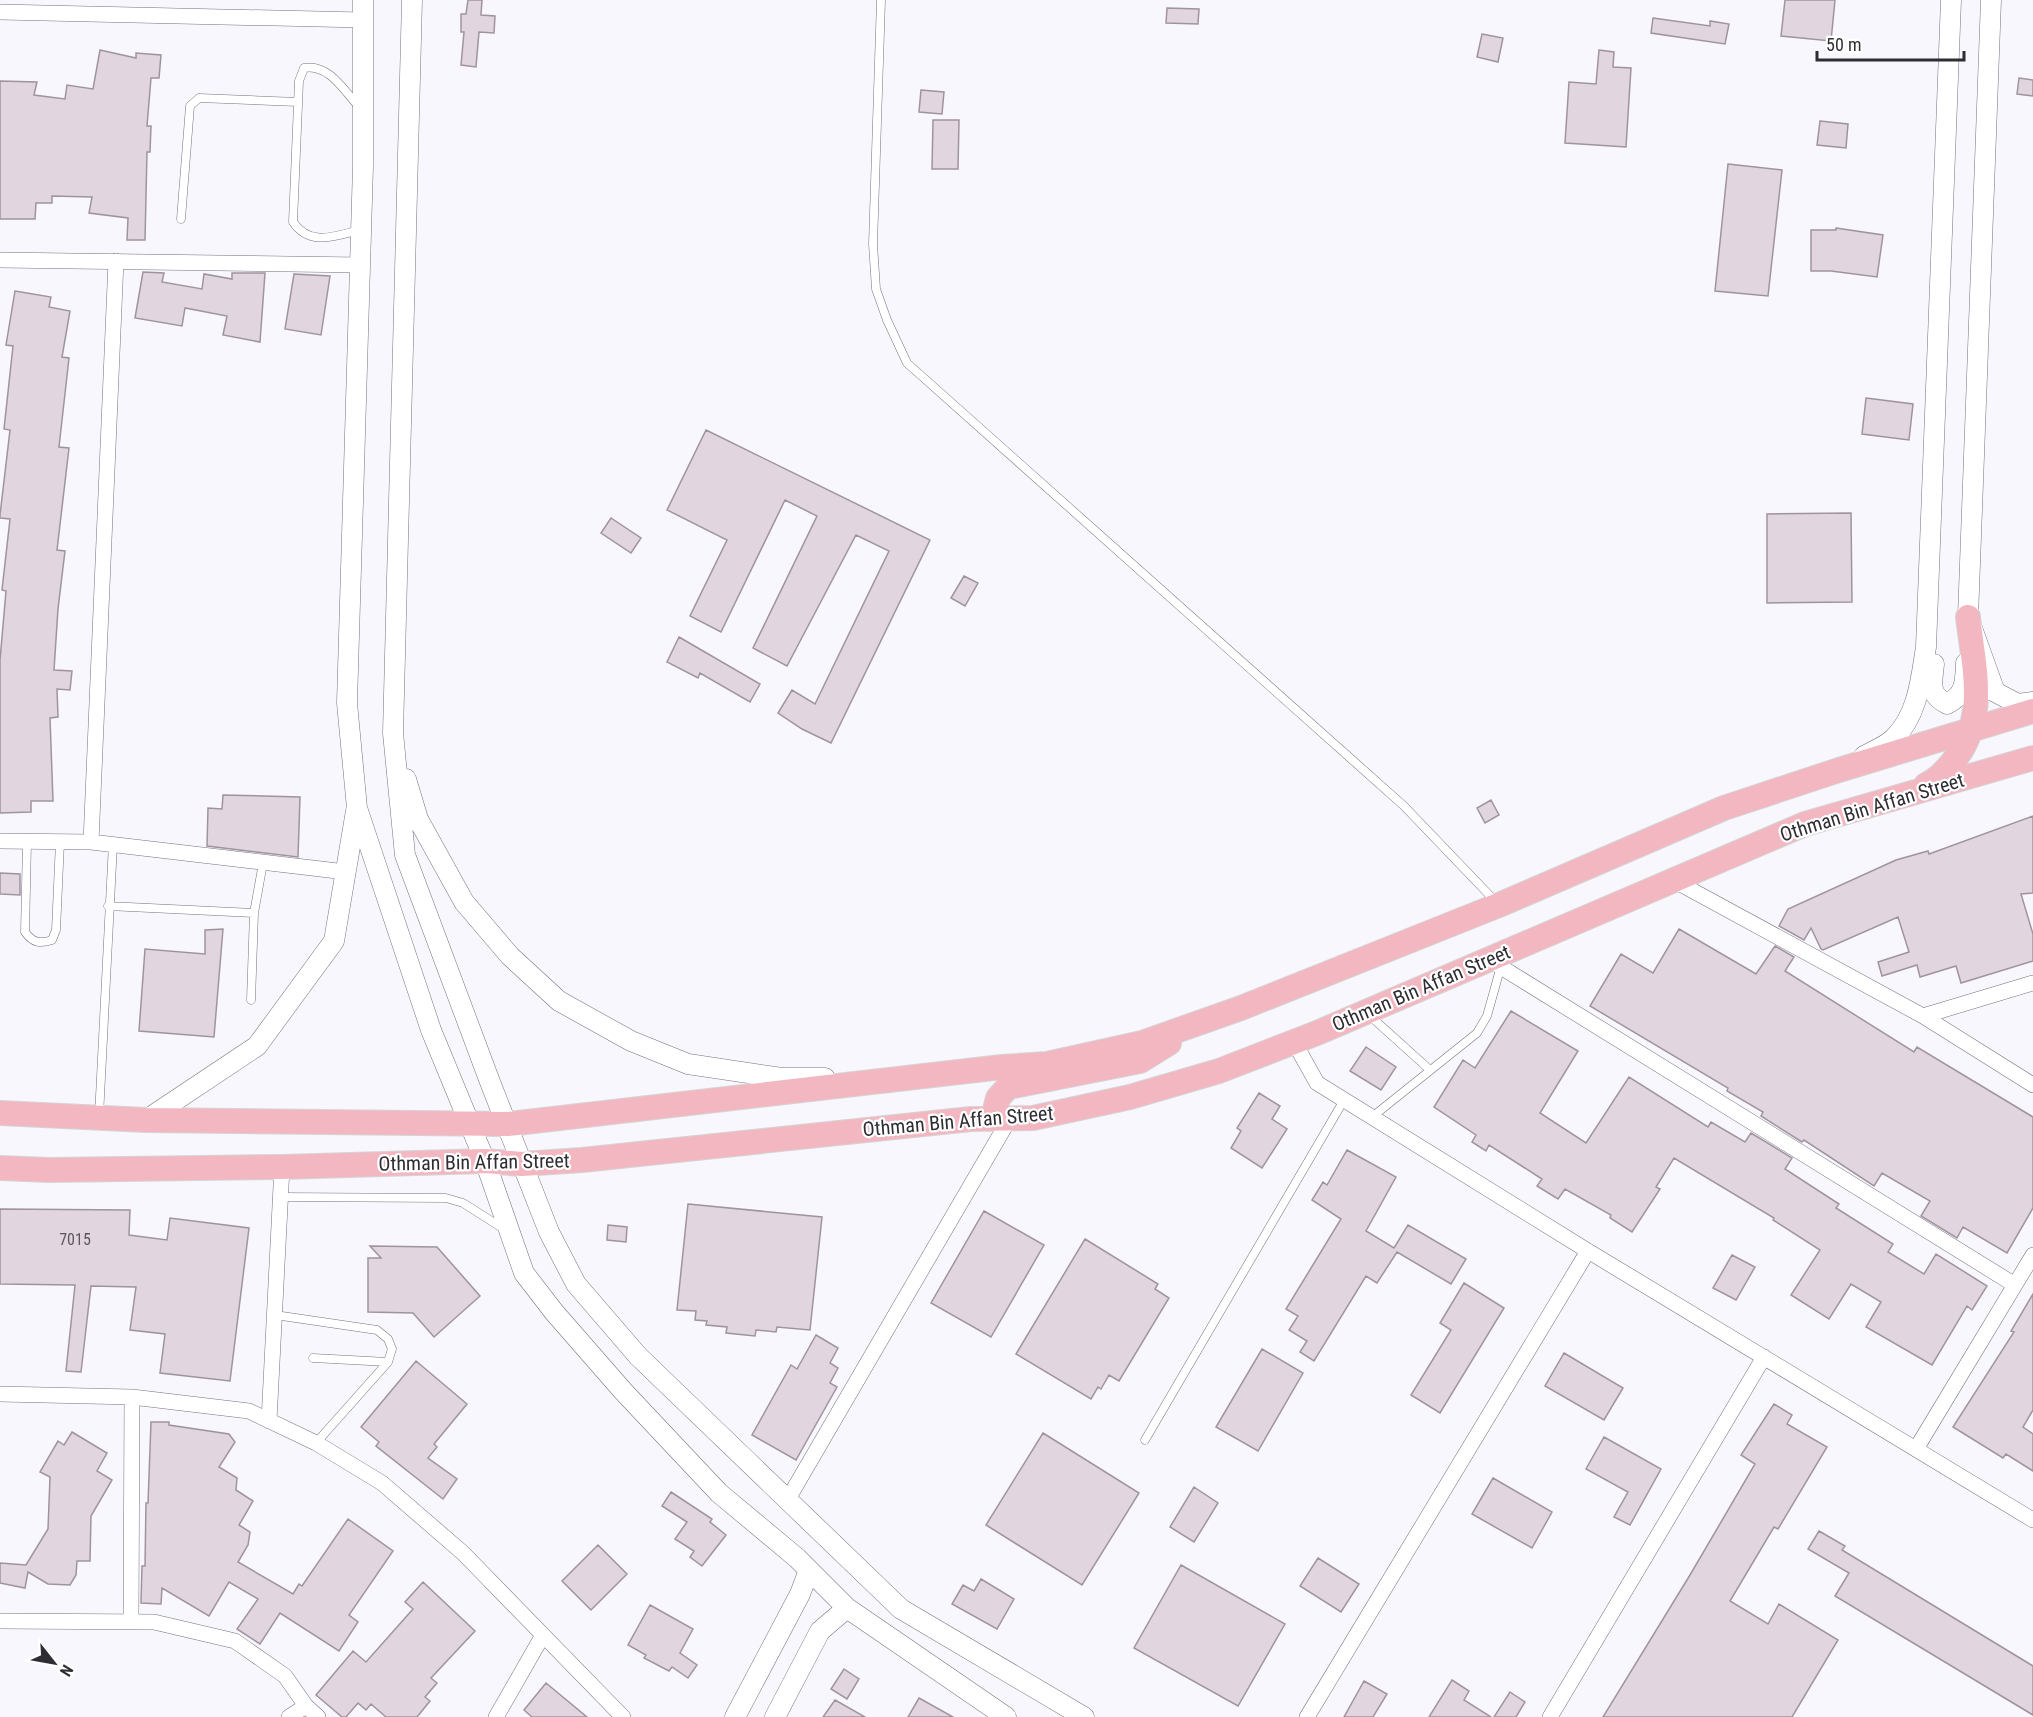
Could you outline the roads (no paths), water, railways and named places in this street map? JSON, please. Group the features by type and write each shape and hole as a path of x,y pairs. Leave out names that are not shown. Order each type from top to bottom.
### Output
{"main road":[{"path":"1911,794 1937,780 1962,751 1972,730 1978,695 1968,617"},
{"name":"Othman Bin Affan Street","path":"0,1113 146,1120 508,1124 1002,1067 1047,1064 1142,1043 1241,1008 1499,905 1724,808 1839,770 2033,711"},
{"name":"Othman Bin Affan Street","path":"0,1168 49,1170 282,1167 485,1161 522,1164 582,1160 959,1120 1033,1118 1130,1097 1219,1071 1494,963 1673,880 1805,824 2033,758"},
{"path":"1002,1118 998,1098 1008,1087 1140,1061 1204,1021"}],"street":[{"path":"363,0 361,230 347,703 357,808 431,1030 485,1161 524,1273 554,1312 623,1391 719,1493 809,1570 847,1608 1004,1716"},
{"path":"412,0 393,734 405,855 522,1164 549,1232 576,1284 638,1356 901,1609 1084,1717"},
{"path":"1839,770 1893,740 1909,717 1919,692 1926,647 1951,0"},
{"path":"1929,587 1935,650 1931,687 1937,698 1947,704 1957,699 1965,685 1991,0"},
{"path":"0,12 362,20"},
{"path":"0,260 360,265"},
{"path":"91,842 116,261"},
{"path":"1968,617 1995,692 2018,704 2033,702"},
{"path":"393,734 418,819 464,902 510,957 560,1001 632,1041 688,1064 782,1078 921,1077"},
{"path":"146,1120 257,1046 334,942 357,808"},
{"path":"0,841 91,842 346,872"},
{"path":"1673,880 1923,1016 2033,1085"},
{"path":"1494,963 2015,1285"},
{"path":"1923,1016 2033,983"},
{"path":"1294,1042 1317,1083 1588,1251 2033,1520"},
{"path":"789,1500 1002,1118"},
{"path":"269,1420 282,1167"},
{"path":"1307,1717 1588,1251"},
{"path":"1916,1449 2033,1255"},
{"path":"1550,1717 1764,1357"},
{"path":"0,1394 132,1397 249,1411 316,1443 382,1483 463,1553 623,1717"},
{"path":"131,1622 132,1397"},
{"path":"735,1717 800,1594 809,1570"},
{"path":"775,1717 820,1631 847,1608"},
{"path":"0,1621 154,1622 235,1641 285,1677 306,1706 318,1717"},
{"path":"496,1717 543,1635"},
{"path":"289,1717 306,1706"}],"lane":[{"path":"881,0 873,244 876,289 887,320 907,363 1404,806 1499,905"},
{"path":"361,230 323,239 300,232 293,222 299,81 304,68 313,66 325,70 363,112"},
{"path":"181,219 190,106 199,98 298,102"},
{"path":"27,842 25,932 31,940 42,943 52,940 56,930 60,842"},
{"path":"99,1118 108,906 113,844"},
{"path":"251,1000 254,913 263,863"},
{"path":"108,906 254,913"},
{"path":"1371,1117 1477,1033 1483,1024 1494,963"},
{"path":"1366,1012 1430,1070"},
{"path":"1145,1440 1344,1100"},
{"path":"280,1197 446,1198 463,1203 510,1233"},
{"path":"275,1315 377,1330 388,1339 392,1348 388,1362 316,1443"},
{"path":"313,1358 388,1362"}]}
